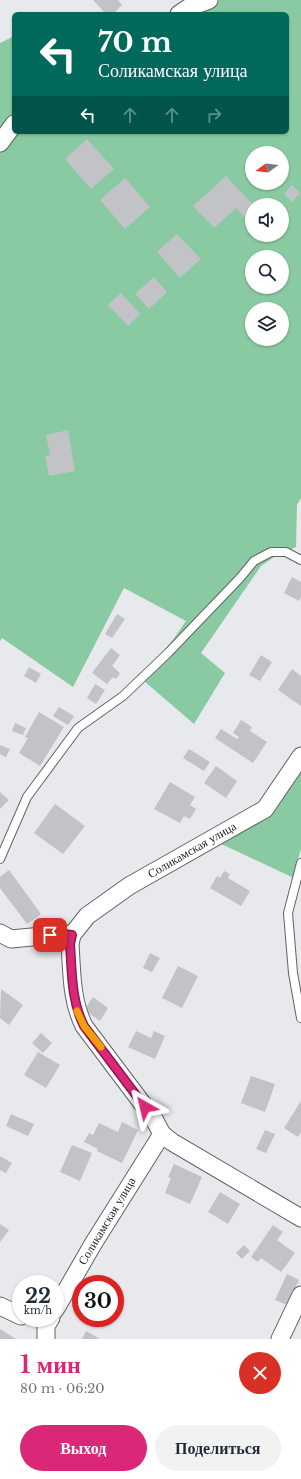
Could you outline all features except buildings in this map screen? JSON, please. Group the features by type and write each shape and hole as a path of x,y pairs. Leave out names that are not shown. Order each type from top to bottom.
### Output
{"street":[{"path":"182,12 188,8 209,0"},
{"path":"0,143 12,127"},
{"name":"Соликамская улица","path":"72,935 87,916 129,886 265,809 301,756"},
{"path":"0,934 11,939 63,934 72,935 70,944 73,996 78,1013 84,1026 154,1119 162,1134 172,1142 301,1218"},
{"name":"Соликамская улица","path":"64,1294 93,1244 162,1134"},
{"path":"280,1339 301,1295"},
{"path":"0,1306 12,1312"}],"lane":[{"path":"0,859 27,797 78,728 123,696 174,647 254,561 271,552 286,552 301,560"},
{"path":"301,863 288,913 293,973 301,1018"}],"green space":[{"path":"191,0 301,0 301,498 297,505 296,547 274,557 261,566 201,653 225,673 194,724 144,681 186,621 124,588 73,687 2,638 0,641 0,43 12,37 12,134 289,134 289,12 170,12"},
{"path":"301,764 301,849 294,878 219,843"}],"slow traffic":[{"path":"77,1011 84,1026 101,1047"}],"route":[{"path":"50,935 72,935 70,944 73,996 78,1013 84,1026 145,1107"}]}
